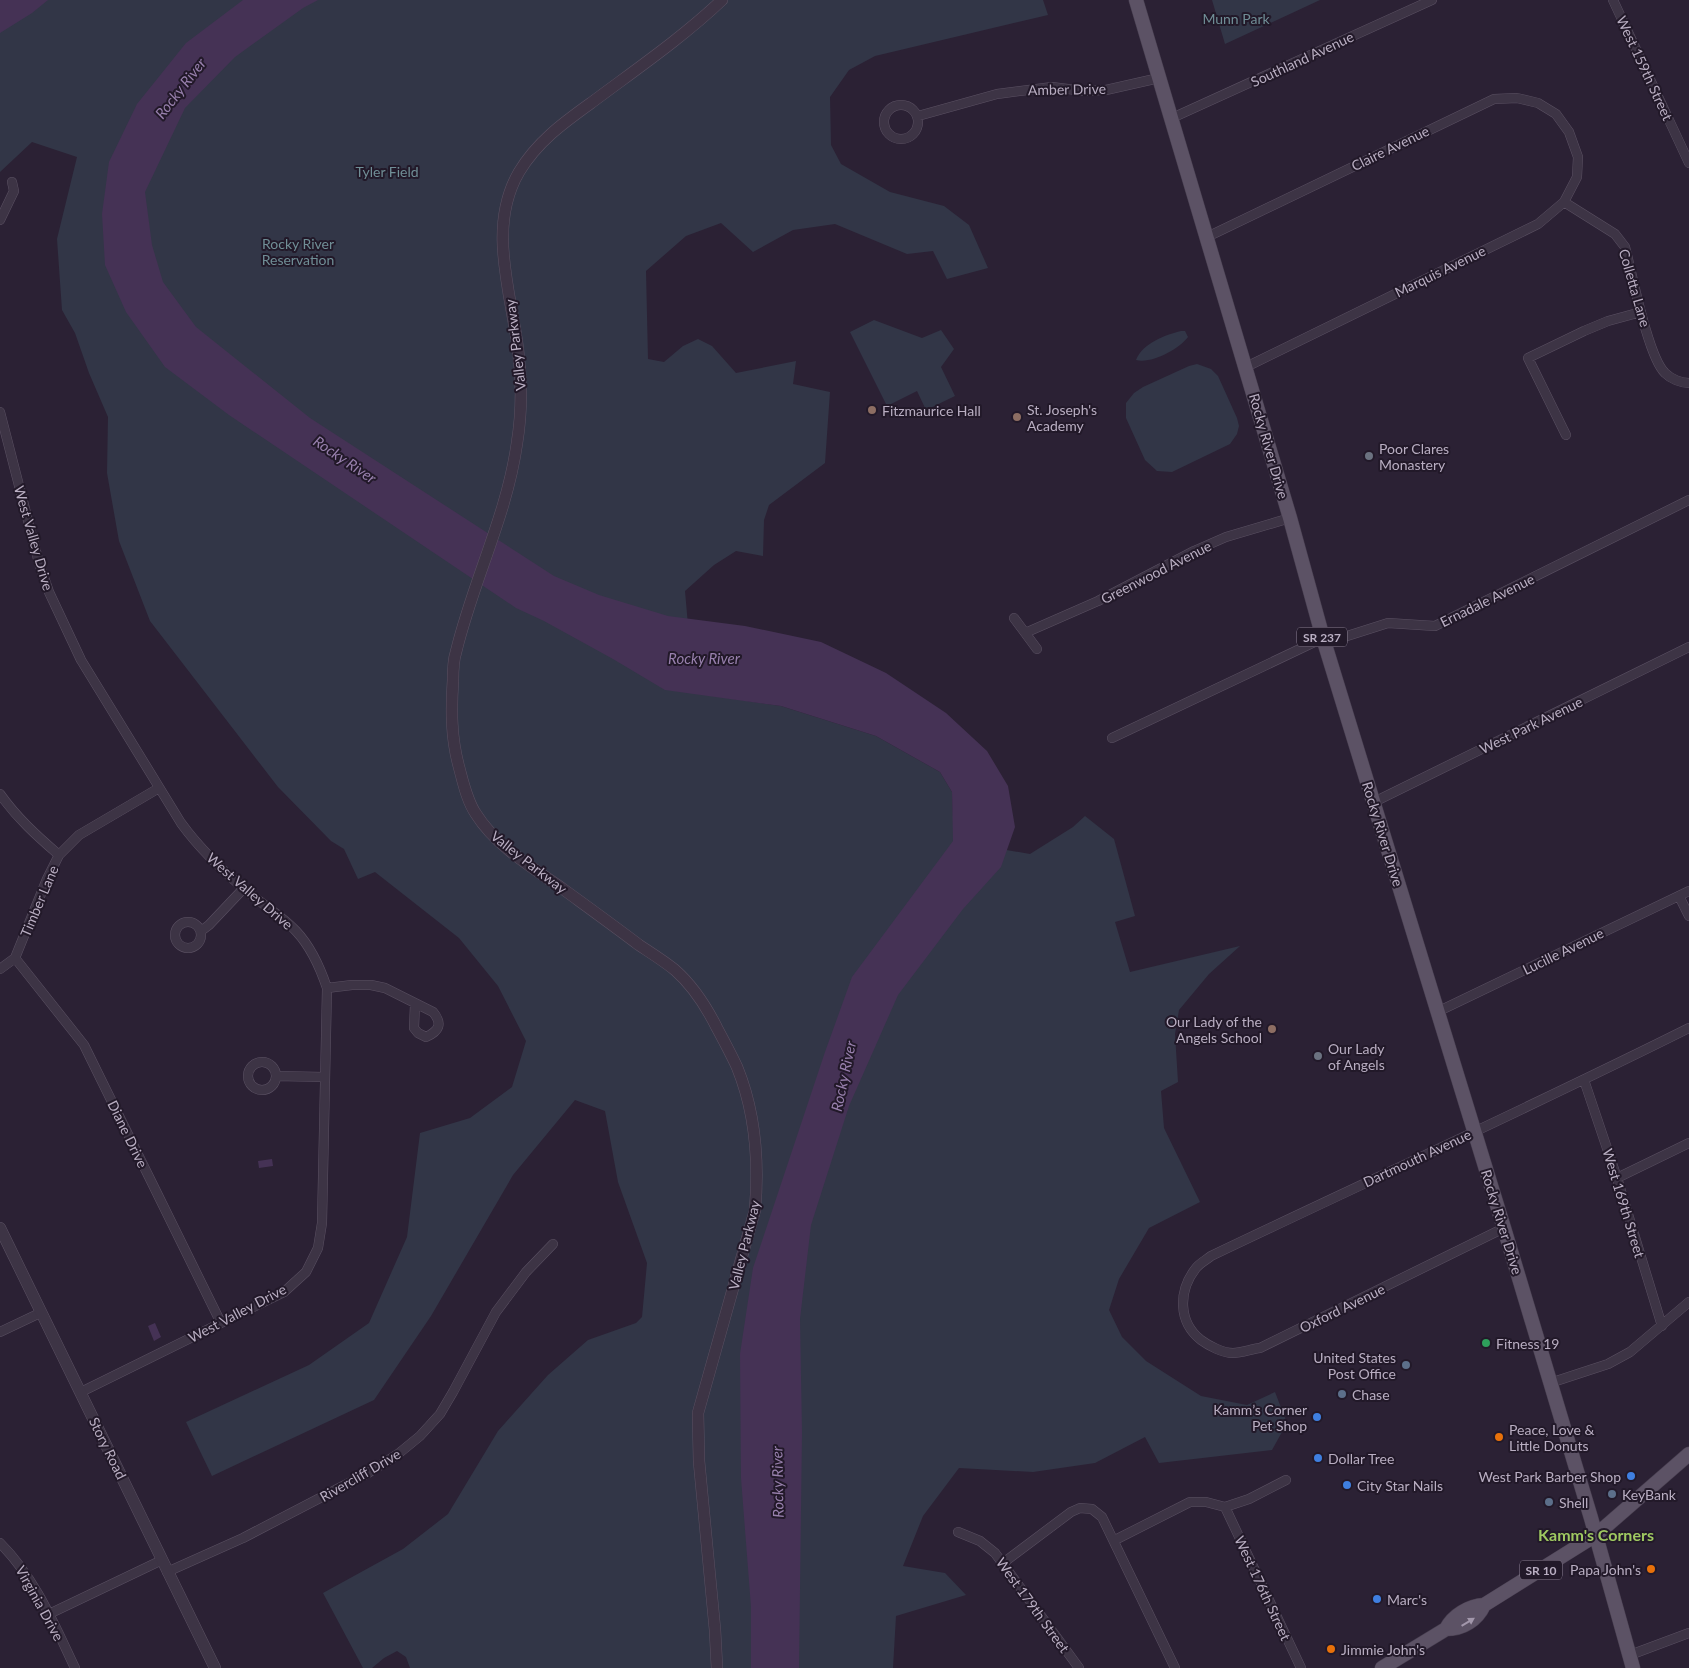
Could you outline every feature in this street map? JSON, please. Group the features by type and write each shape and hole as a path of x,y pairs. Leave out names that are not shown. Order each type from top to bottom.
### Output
{"main road":[{"name":"Rocky River Drive","path":"1136,0 1246,367 1290,518 1322,638 1504,1228 1596,1534 1632,1662"},
{"name":"SR 10","path":"1382,1668 1446,1629 1451,1620 1474,1606 1484,1605 1596,1534 1689,1454"}],"street":[{"name":"Valley Parkway","path":"717,1668 699,1462 698,1413 755,1210 757,1186 756,1147 748,1103 738,1068 707,1008 678,972 522,859 493,836 474,812 455,753 451,721 454,656 473,591 503,504 517,446 521,417 522,385 518,348 504,260 502,221 508,196 518,174 535,149 558,126 666,47 722,0"},
{"name":"Southland Avenue","path":"1172,118 1432,0"},
{"name":"West 159th Street","path":"1613,0 1689,163"},
{"name":"Amber Drive","path":"918,116 1005,93 1052,87 1084,91 1106,90 1159,78"},
{"name":"Claire Avenue","path":"1207,237 1494,99 1517,98 1538,104 1556,114 1569,132"},
{"name":"Marquis Avenue","path":"1246,367 1538,224 1564,202 1577,177 1578,157 1569,132"},
{"path":"0,220 14,191 12,182"},
{"name":"Colletta Lane","path":"1564,202 1615,234 1625,247 1653,352 1664,373 1681,383 1689,384"},
{"path":"1566,435 1528,358 1608,321 1641,312"},
{"name":"West Valley Drive","path":"0,412 39,563 49,592 81,660 159,788 193,839 220,868 296,930 320,968 326,988 322,1223 318,1248 306,1272 284,1292 81,1392"},
{"name":"Ernadale Avenue","path":"1112,738 1322,638 1344,637 1388,623 1435,626 1689,500"},
{"name":"Greenwood Avenue","path":"1025,632 1098,601 1194,551 1226,537 1290,518"},
{"path":"1014,618 1037,649"},
{"name":"West Park Avenue","path":"1374,802 1689,647"},
{"name":"Timber Lane","path":"15,958 46,879 59,855 79,835 159,788"},
{"path":"0,794 11,810 31,831 59,855"},
{"path":"201,931 209,926 244,888"},
{"name":"Lucille Avenue","path":"1437,1012 1689,891"},
{"path":"1679,896 1689,916"},
{"path":"0,969 15,958"},
{"name":"Diane Drive","path":"15,958 84,1045 221,1323"},
{"path":"326,988 371,985 385,988 416,1004"},
{"name":"Dartmouth Avenue","path":"1185,1318 1182,1301 1187,1283 1197,1267 1211,1256 1584,1080 1689,1028"},
{"path":"276,1076 325,1077"},
{"name":"West 169th Street","path":"1584,1080 1617,1178 1662,1326"},
{"path":"1617,1178 1689,1143"},
{"name":"Story Road","path":"0,1228 215,1668"},
{"name":"Oxford Avenue","path":"1185,1318 1193,1334 1208,1346 1232,1353 1260,1348 1504,1228"},
{"name":"Rivercliff Drive","path":"168,1572 243,1538 368,1473 406,1448 440,1414 496,1312 526,1272 553,1244"},
{"path":"1550,1382 1608,1364 1630,1352 1689,1302"},
{"path":"0,1332 40,1313"},
{"path":"1115,1540 1190,1502 1206,1502 1225,1507 1249,1499 1286,1480"},
{"name":"West 176th Street","path":"1225,1507 1301,1668"},
{"path":"1003,1563 1071,1512 1080,1508 1092,1509 1102,1517 1115,1540 1175,1668"},
{"name":"West 179th Street","path":"958,1532 980,1541 994,1552 1079,1668"},
{"name":"Virginia Drive","path":"0,1543 14,1557 30,1579 75,1668"},
{"path":"49,1614 162,1560"},
{"path":"1632,1662 1689,1634"}],"green space":[{"name":"Rocky River Reservation","path":"0,0 1043,0 1048,15 875,56 849,70 830,97 831,145 841,164 890,192 944,206 969,225 988,268 947,279 933,251 907,254 835,224 793,230 753,252 721,223 686,236 646,271 648,359 664,362 683,346 698,339 712,346 736,373 796,361 793,384 830,392 825,463 769,505 764,520 763,556 736,551 714,565 685,591 694,693 781,706 876,736 940,772 952,792 954,841 1030,854 1073,827 1085,816 1114,839 1135,916 1115,922 1130,972 1240,946 1209,974 1179,1010 1175,1034 1178,1082 1161,1091 1164,1128 1200,1202 1149,1228 1119,1279 1109,1310 1122,1337 1146,1361 1201,1396 1247,1405 1275,1392 1287,1423 1272,1450 1159,1463 1145,1437 1095,1463 1033,1472 959,1468 923,1516 903,1566 945,1573 966,1595 896,1616 893,1668 410,1668 406,1657 397,1651 384,1658 372,1668 363,1668 323,1593 403,1549 448,1514 498,1431 548,1375 588,1340 636,1323 642,1317 647,1263 618,1182 605,1111 575,1100 513,1175 431,1316 374,1400 212,1476 186,1422 309,1365 369,1323 407,1237 420,1133 470,1118 512,1087 526,1041 498,986 459,938 375,872 358,879 344,849 331,841 278,787 150,621 119,541 107,473 108,417 89,373 75,333 62,310 57,239 77,157 32,142 0,172"},
{"name":"Munn Park","path":"1212,0 1320,0 1225,44"},
{"path":"874,320 922,338 941,330 954,349 941,367 955,396 926,410 917,391 887,406 850,332"},
{"path":"1185,331 1188,337 1172,351 1150,360 1136,360 1149,344 1162,337"},
{"path":"1197,364 1211,369 1218,376 1237,418 1239,426 1237,434 1230,444 1172,472 1157,471 1145,460 1126,418 1126,403 1134,393 1143,387"}],"water":[{"path":"0,0 48,0 32,13 0,33"},
{"name":"Rocky River","path":"243,0 318,0 303,8 235,57 185,108 145,192 152,245 163,282 196,327 310,418 554,576 599,595 668,616 745,626 821,642 886,673 946,713 987,751 1008,786 1015,827 1001,867 963,909 898,995 849,1106 811,1225 800,1319 802,1432 799,1668 751,1668 751,1607 741,1478 740,1354 753,1268 852,977 953,841 952,792 940,772 876,736 781,706 665,690 544,621 516,608 229,415 165,367 126,312 105,265 102,214 109,162 137,104 186,43"},
{"path":"272,1159 273,1166 259,1168 258,1161"},
{"path":"155,1323 161,1337 154,1341 148,1326"}],"place":[{"name":"Fitzmaurice Hall","path":"872,410"},
{"name":"St. Joseph's Academy","path":"1017,417"},
{"name":"Poor Clares Monastery","path":"1369,456"},
{"name":"Our Lady of the Angels School","path":"1272,1029"},
{"name":"Our Lady of Angels","path":"1318,1056"},
{"name":"Fitness 19","path":"1486,1343"},
{"name":"United States Post Office","path":"1406,1365"},
{"name":"Chase","path":"1342,1394"},
{"name":"Kamm’s Corner Pet Shop","path":"1317,1417"},
{"name":"Peace, Love & Little Donuts","path":"1499,1437"},
{"name":"Dollar Tree","path":"1318,1458"},
{"name":"West Park Barber Shop","path":"1631,1476"},
{"name":"City Star Nails","path":"1347,1485"},
{"name":"KeyBank","path":"1612,1494"},
{"name":"Shell","path":"1549,1502"},
{"name":"Papa John's","path":"1651,1569"},
{"name":"Marc's","path":"1377,1599"},
{"name":"Jimmie John's","path":"1331,1649"}],"district":[{"name":"Kamm's Corners","path":"1596,1534"}],"park label":[{"name":"Tyler Field","path":"387,171"}]}
